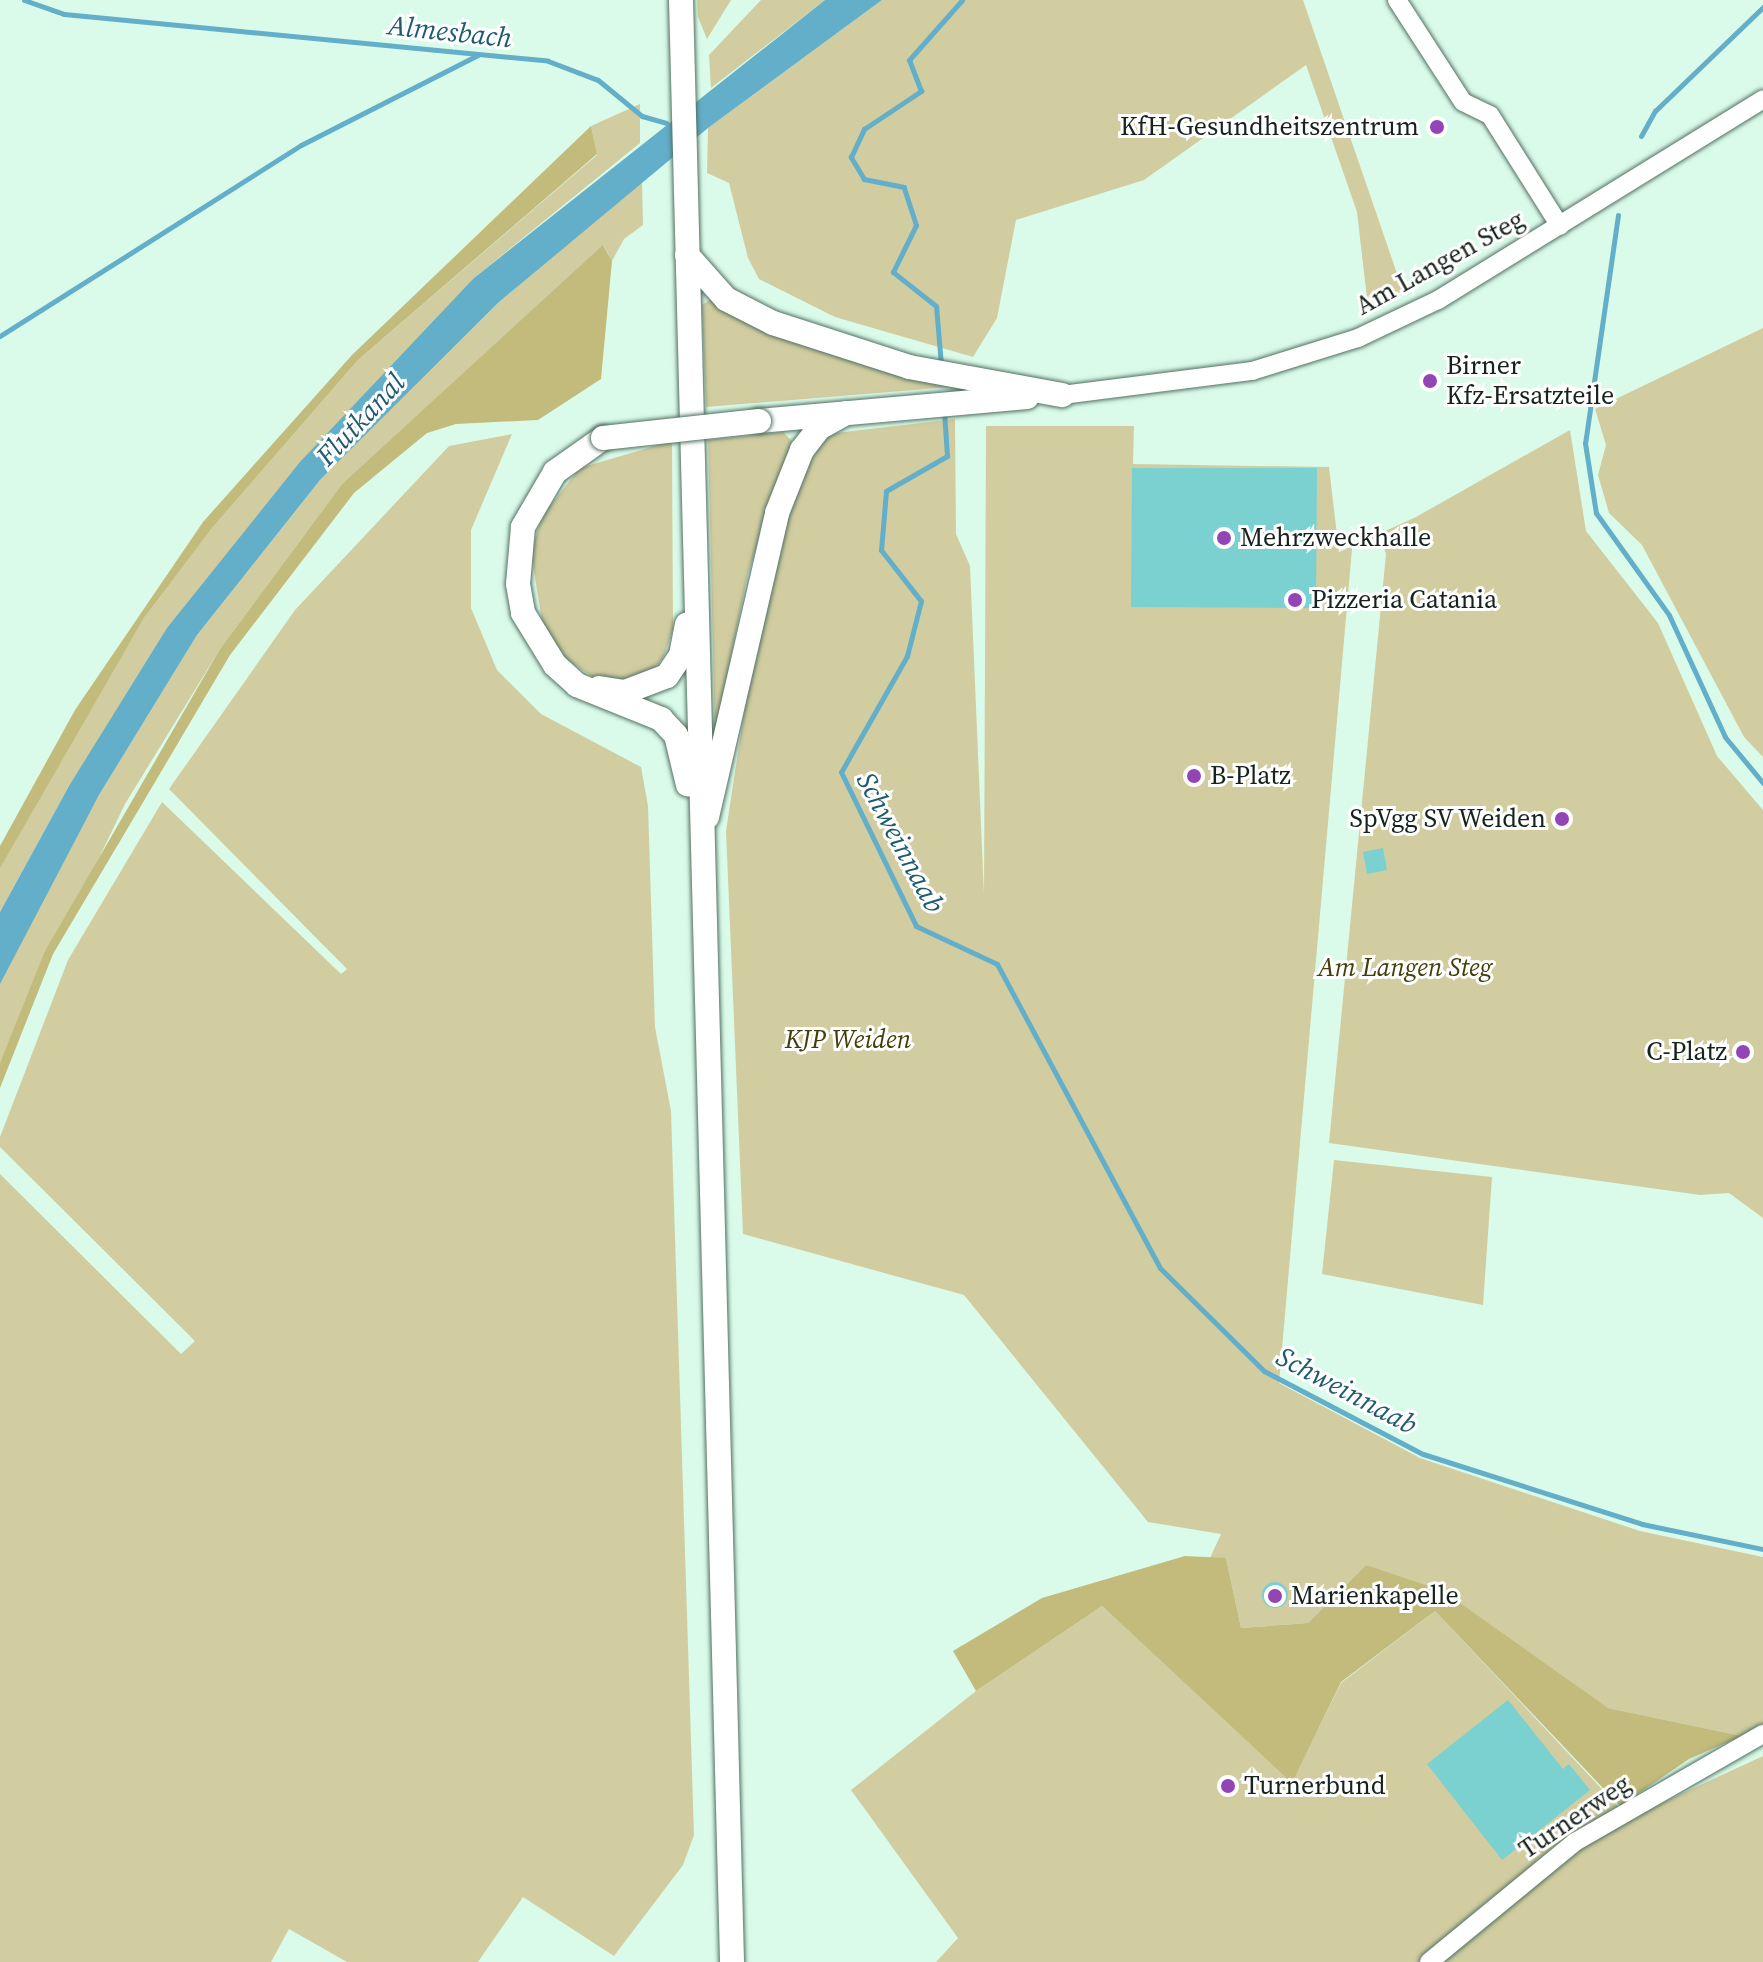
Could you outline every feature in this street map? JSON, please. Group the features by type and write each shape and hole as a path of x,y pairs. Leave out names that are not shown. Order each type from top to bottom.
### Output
{"main road":[{"path":"681,0 700,842 732,1962"},
{"path":"687,255 726,299 844,349 995,392"},
{"path":"700,842 676,735 661,719 577,685 555,665 523,613 518,551 535,501 555,472 603,438 846,413 995,392 1062,395"},
{"path":"700,842 777,513 802,450 819,428 846,413"},
{"path":"577,685 625,692 667,676 681,655 695,575"}],"street":[{"path":"1397,0 1463,102 1490,115 1560,226"},
{"name":"Am Langen Steg","path":"1062,395 1252,371 1306,355 1438,300 1763,99"},
{"name":"Turnerweg","path":"1429,1962 1575,1842 1763,1734"}],"green space":[{"path":"697,0 731,0 707,39 698,17"},
{"path":"761,0 825,0 711,88 709,55"},
{"path":"882,0 1303,0 1403,291 1368,307 1357,212 1306,65 1144,180 1016,220 997,318 973,357 835,317 759,279 748,258 729,183 707,173 708,128"},
{"path":"640,104 640,143 474,278 69,786 0,912 0,868 17,836 144,618 213,527 358,360 597,155 591,126"},
{"path":"642,181 643,225 624,239 612,261 604,246 342,484 220,649 125,804 0,1063 0,984 9,964 99,795 197,635 320,480 499,302"},
{"path":"711,299 855,359 950,387 706,407 702,305"},
{"path":"1763,328 1763,757 1744,737 1642,545 1609,513 1598,475 1606,445 1595,409"},
{"name":"KJP Weiden","path":"955,419 956,534 970,566 984,894 986,426 1134,426 1133,464 1329,467 1339,552 1416,517 1570,430 1586,531 1658,623 1717,756 1763,810 1763,1218 1729,1193 1700,1195 1329,1143 1386,554 1380,535 1352,549 1279,1383 1420,1458 1640,1531 1763,1557 1763,1729 1742,1736 1608,1708 1366,1565 1308,1623 1241,1628 1226,1558 1210,1558 1221,1534 1148,1522 964,1295 743,1234 726,831 762,595 798,483 827,434"},
{"path":"783,432 792,441 748,573 715,735 708,440"},
{"path":"512,434 471,530 471,608 497,670 541,714 641,767 648,806 655,1027 671,1111 694,1835 683,1865 614,1956 523,1897 478,1962 347,1962 289,1929 271,1962 0,1962 0,1174 181,1354 195,1341 0,1147 0,1137 68,960 162,802 341,974 347,969 169,789 295,610 449,446"},
{"path":"672,441 673,629 664,656 649,675 624,683 599,681 566,659 543,627 531,553 542,516 580,468"},
{"path":"1334,1160 1492,1177 1483,1305 1322,1274"},
{"name":"Turnerbund","path":"1102,1606 1292,1782 1341,1683 1435,1611 1629,1818 1763,1756 1763,1962 936,1962 958,1938 851,1790 976,1691"}],"shaded area":[{"path":"591,126 597,154 358,360 213,527 144,618 0,868 0,846 75,710 203,522 352,355"},
{"path":"603,245 612,261 601,379 538,420 456,424 427,433 354,493 230,655 53,954 0,1088 0,1063 45,951 220,649 342,484"},
{"path":"1185,1556 1226,1558 1241,1628 1308,1623 1366,1565 1443,1591 1608,1708 1742,1736 1689,1759 1620,1806 1435,1611 1341,1682 1292,1783 1102,1606 976,1691 953,1651 1042,1598"}],"water":[{"name":"Flutkanal","path":"825,0 882,0 708,128 499,302 320,480 197,635 99,795 0,984 0,912 69,786 167,628 300,462 474,278"}],"building":[{"name":"Mehrzweckhalle","path":"1132,468 1317,468 1316,608 1131,607"},
{"path":"1383,848 1387,870 1367,874 1363,852"},
{"name":"Marienkapelle","path":"1275,1582 1284,1586 1288,1595 1284,1604 1275,1608 1266,1604 1262,1595 1266,1586"},
{"path":"1508,1700 1563,1769 1569,1764 1590,1790 1502,1860 1427,1764"}],"waterway":[{"name":"Almesbach","path":"24,0 64,14 548,61 598,80 642,116 666,123"},
{"name":"Schweinnaab","path":"941,365 936,306 893,272 916,225 904,187 864,179 851,157 864,129 921,91 909,60 962,0"},
{"path":"1641,136 1655,111 1763,7"},
{"path":"0,336 301,145 478,55"},
{"path":"1618,215 1585,443 1596,513 1669,615 1725,737 1763,783"},
{"name":"Schweinnaab","path":"944,411 947,456 886,491 881,550 921,601 907,656 841,772 916,926 997,964 1160,1268 1264,1371 1423,1454 1642,1524 1763,1549"}],"place":[{"name":"KfH-Gesundheitszentrum","path":"1437,127"},
{"name":"Birner Kfz-Ersatzteile","path":"1430,381"},
{"name":"Mehrzweckhalle","path":"1224,538"},
{"name":"Pizzeria Catania","path":"1295,600"},
{"name":"B-Platz","path":"1194,776"},
{"name":"SpVgg SV Weiden","path":"1562,819"},
{"name":"C-Platz","path":"1743,1052"},
{"name":"Marienkapelle","path":"1275,1596"},
{"name":"Turnerbund","path":"1228,1786"}]}
